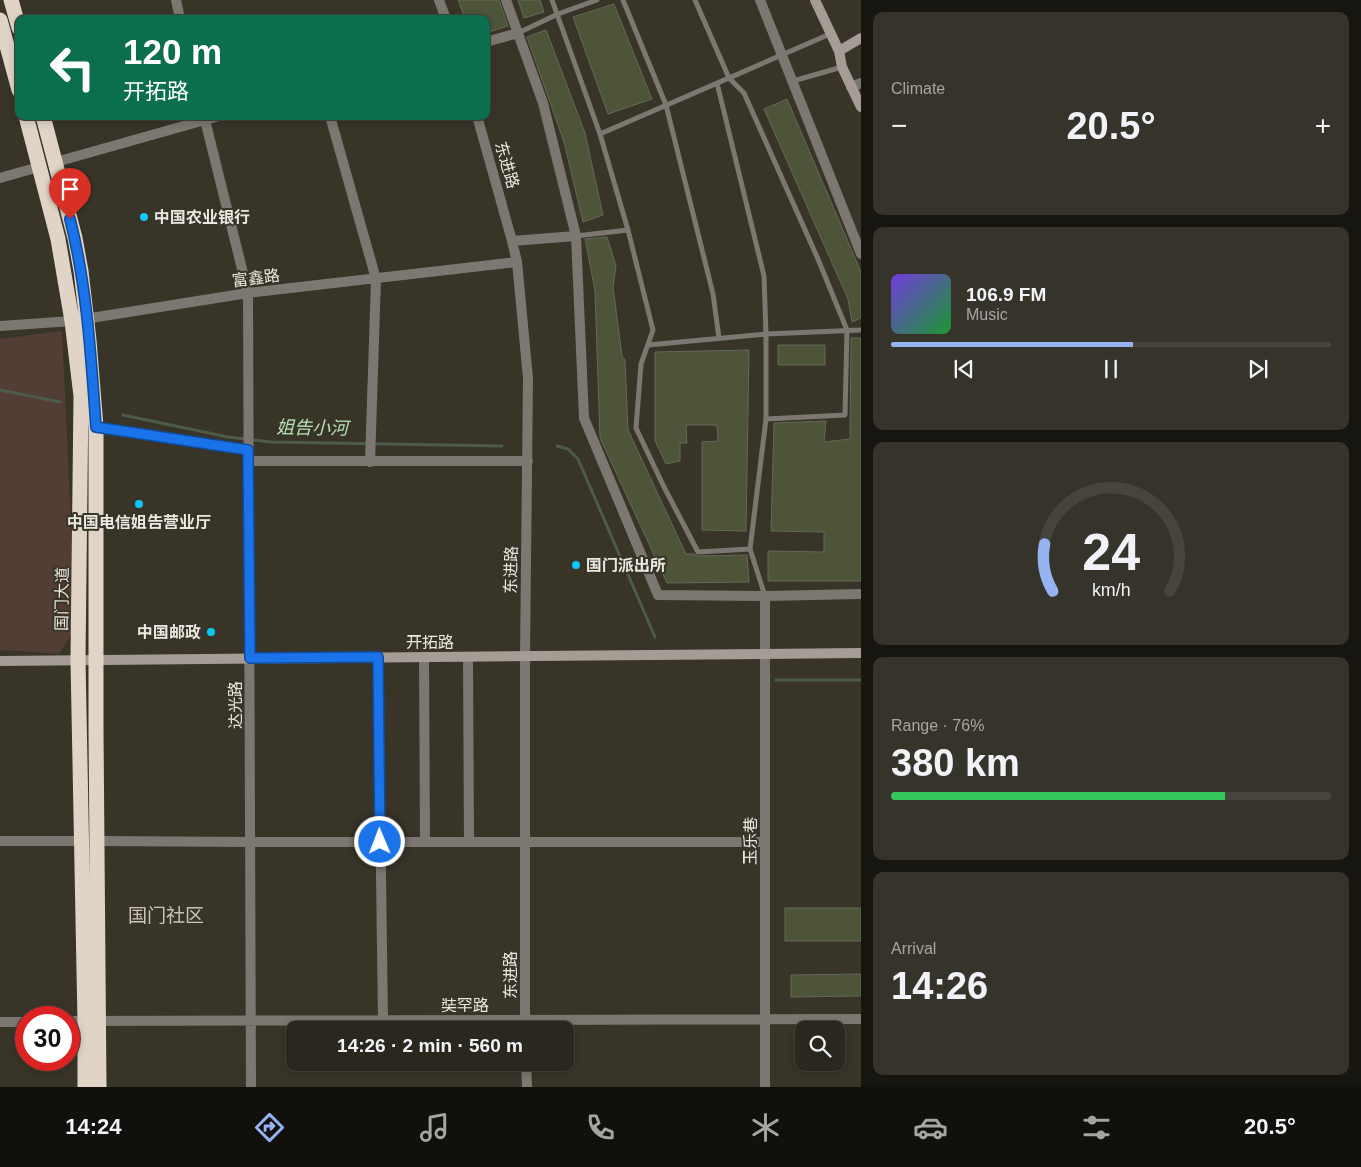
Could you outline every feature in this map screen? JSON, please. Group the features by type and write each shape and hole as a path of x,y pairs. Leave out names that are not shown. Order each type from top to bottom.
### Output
{"highway":[{"path":"11,0 15,15"},
{"path":"0,20 15,75"},
{"name":"国门大道","path":"27,120 79,320 94,386 96,427 97,841 92,1021 85,1087"},
{"name":"国门大道","path":"44,120 75,238 81,271 79,320 81,396 78,660 82,841 92,1021 99,1087"}],"street":[{"path":"176,0 179,15"},
{"path":"439,0 445,15"},
{"path":"506,0 543,104 576,236 584,418 658,595 765,596 861,594"},
{"path":"760,0 861,254"},
{"path":"815,0 838,51 842,67 856,85 861,107"},
{"path":"490,41 518,33"},
{"path":"838,51 861,38"},
{"path":"56,162 198,120"},
{"name":"达光路","path":"205,120 248,293 251,1087"},
{"path":"331,120 376,279 370,462"},
{"name":"东进路","path":"478,120 517,262 528,378 525,656 525,1021"},
{"path":"0,178 40,167"},
{"path":"512,241 576,236"},
{"name":"富鑫路","path":"0,326 79,320 248,293 517,262"},
{"path":"96,427 248,448"},
{"path":"248,461 528,461"},
{"name":"玉乐巷","path":"765,596 765,1087"},
{"name":"开拓路","path":"0,660 861,653"},
{"path":"378,657 383,1021"},
{"path":"424,657 426,842"},
{"path":"468,657 469,842"},
{"path":"0,841 82,841"},
{"path":"97,841 765,842"},
{"name":"奘罕路","path":"574,1024 765,1019 861,1019"},
{"name":"奘罕路","path":"80,1021 286,1021"},
{"path":"0,1022 15,1022"},
{"path":"526,1071 527,1087"}],"lane":[{"path":"552,0 600,134 628,230 653,330 641,364 636,428 698,552 750,548"},
{"path":"518,33 558,14 597,0"},
{"path":"623,0 666,105 713,294 719,338"},
{"path":"695,0 729,78 744,93 818,259 847,330 845,415 766,418"},
{"path":"600,134 830,34"},
{"path":"793,81 842,67"},
{"path":"717,83 764,276 766,418 750,548 765,596"},
{"path":"576,236 628,230"},
{"path":"648,345 766,334 861,330"}],"shaded area":[{"path":"62,331 76,627 59,654 0,650 0,339"}],"building":[{"path":"458,0 499,0 508,26 490,32 490,15 464,15"},
{"path":"518,0 540,0 544,12 524,18"},
{"path":"614,4 652,99 608,114 573,17"},
{"path":"546,30 585,133 603,215 583,222 564,142 527,37"},
{"path":"787,99 861,272 861,318 852,322 848,299 764,109"},
{"path":"607,237 616,266 613,287 622,356 625,360 628,430 686,554 698,556 747,555 749,582 667,583 600,438 595,291 585,239"},
{"path":"851,338 861,338 861,581 768,581 768,551 824,552 824,532 771,531 774,423 826,421 824,442 850,439"},
{"path":"778,345 825,345 825,365 778,365"},
{"path":"749,350 746,531 702,530 702,442 718,441 717,425 686,425 687,443 680,443 680,461 666,464 655,441 655,352"},
{"path":"785,908 861,908 861,941 785,941"},
{"path":"861,974 861,996 791,997 791,975"}],"waterway":[{"name":"姐告小河","path":"0,390 60,402"},
{"name":"姐告小河","path":"123,415 228,437 271,442 502,446"},
{"name":"姐告小河","path":"557,446 568,449 578,459 655,637"},
{"name":"姐告小河","path":"776,680 861,680"}],"place":[{"name":"中国农业银行","path":"144,217"},
{"name":"中国电信姐告营业厅","path":"139,504"},
{"name":"国门派出所","path":"576,565"},
{"name":"中国邮政","path":"211,632"}],"district":[{"name":"国门社区","path":"166,915"}],"route":[{"path":"70,219 81,271 94,386 96,427 248,450 250,658 378,657 380,842"}]}
